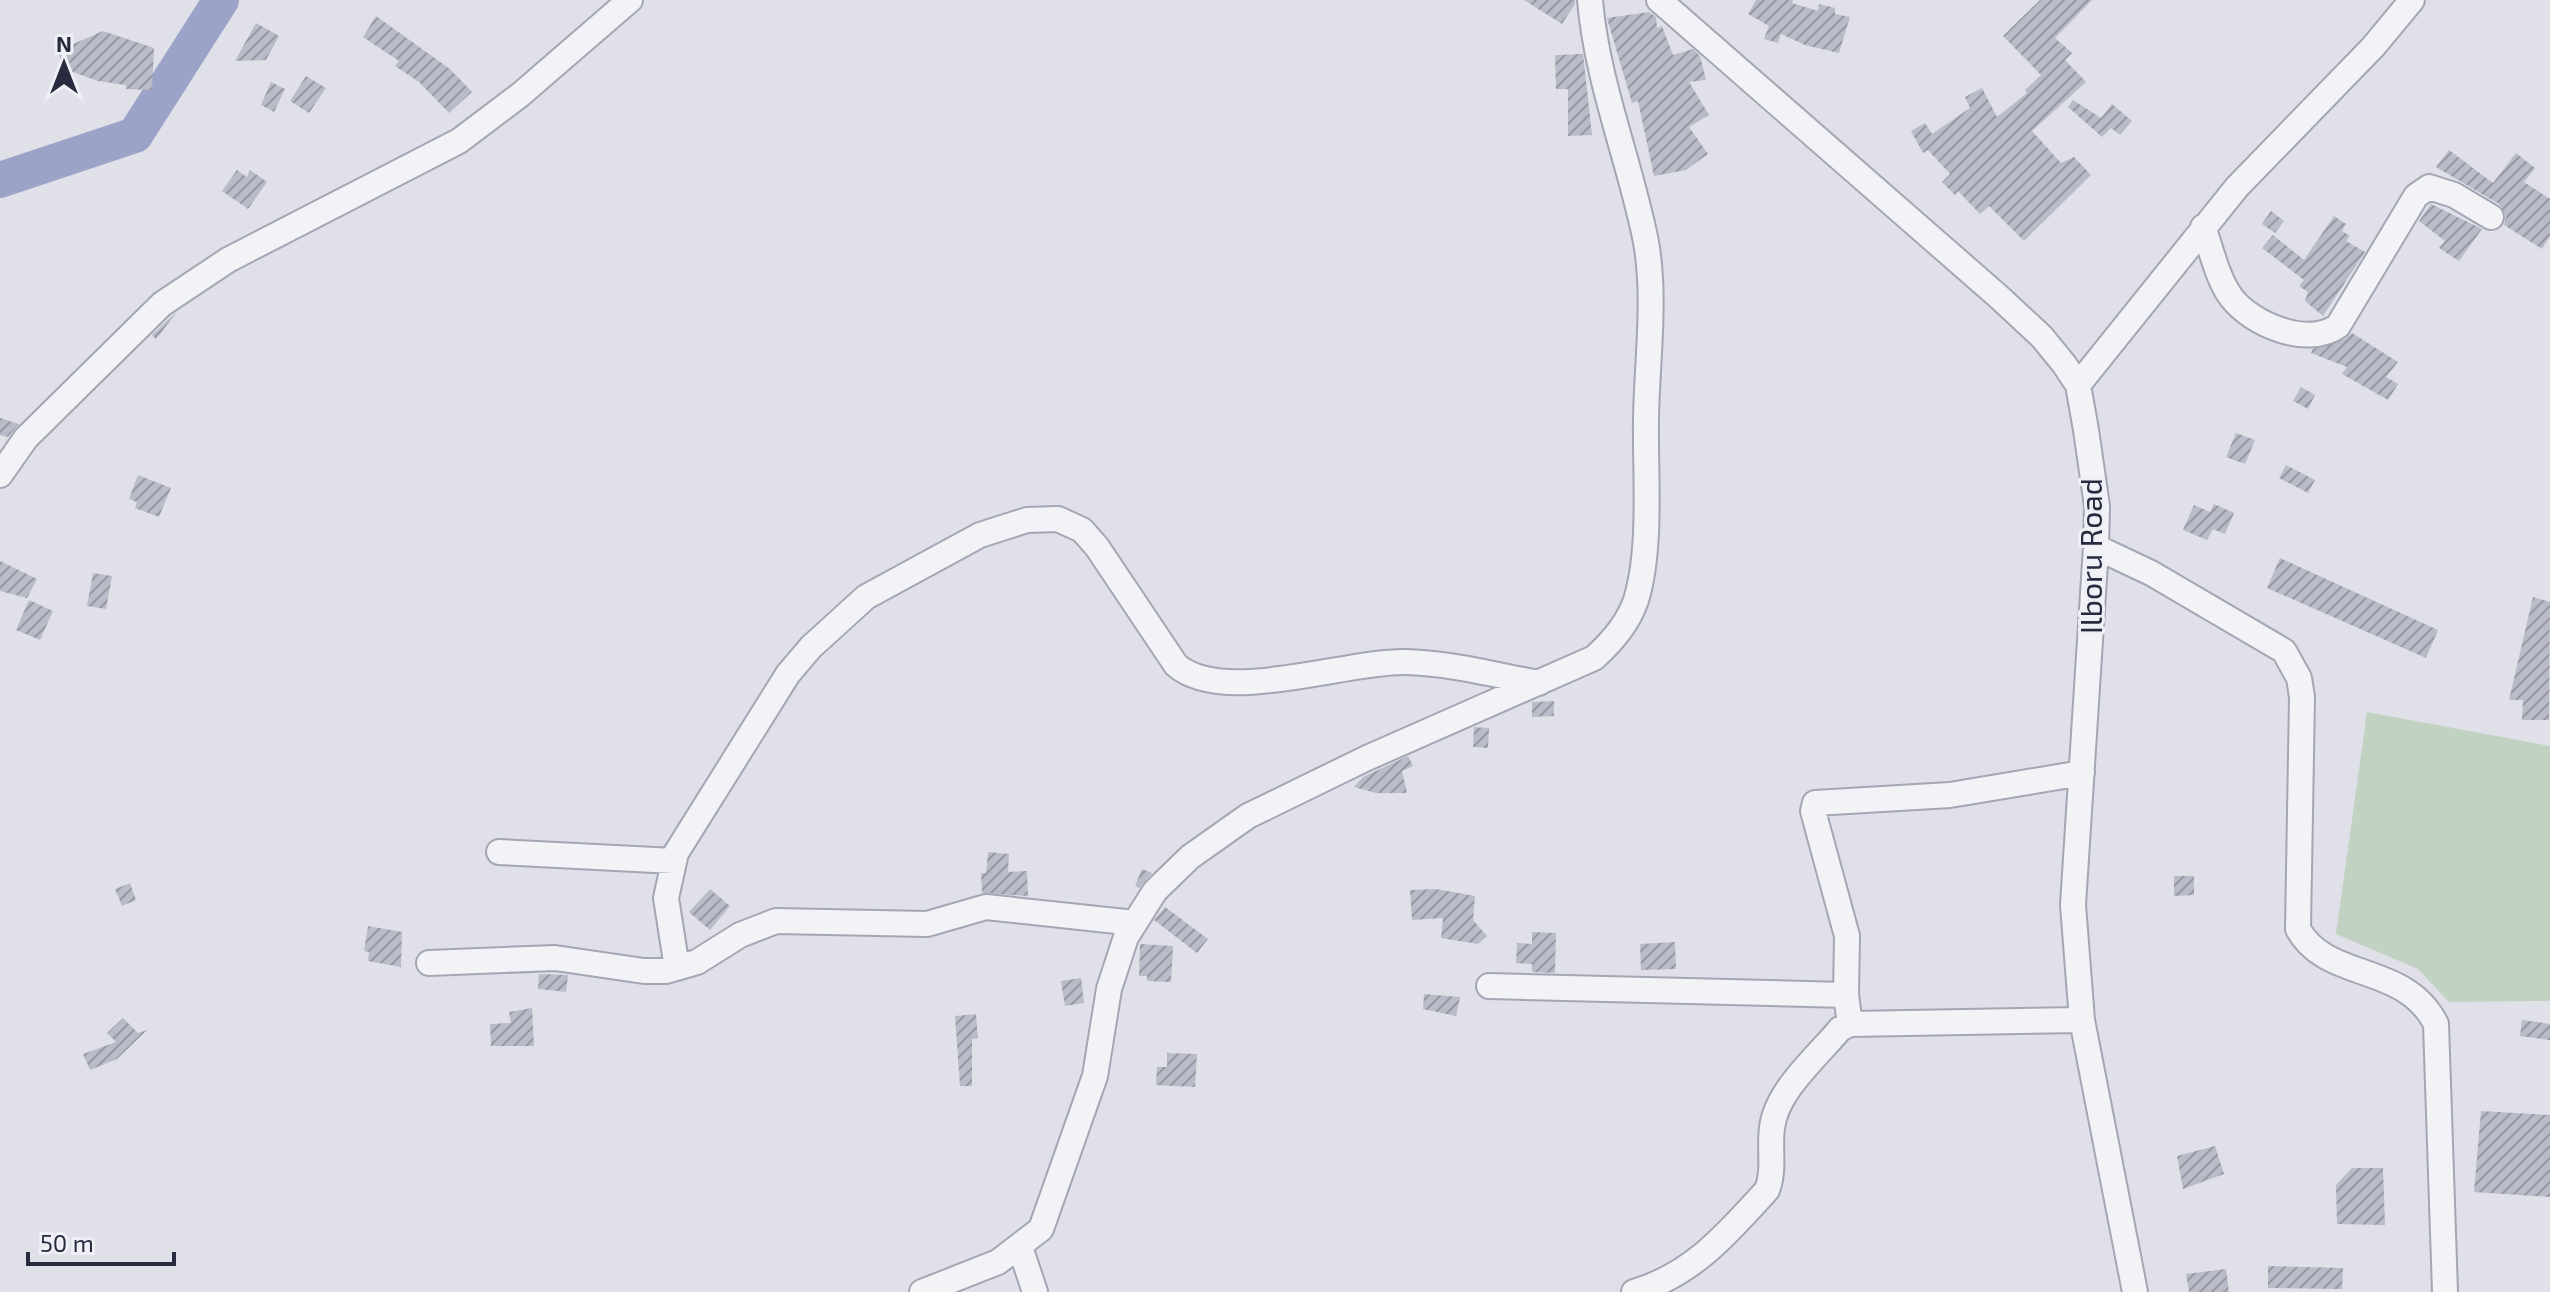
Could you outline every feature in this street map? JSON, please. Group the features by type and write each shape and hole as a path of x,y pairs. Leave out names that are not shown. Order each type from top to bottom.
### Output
{"street":[{"path":"0,475 26,438 162,304 228,260 459,141 530,87 630,0"},
{"path":"922,1292 998,1262 1041,1229 1053,1204 1095,1076 1109,989 1126,937 1155,891 1190,857 1248,816 1367,758 1594,658 1612,642 1636,599 1643,552 1649,278 1646,245 1597,53 1590,0"},
{"name":"Ilboru Road","path":"1659,0 1999,297 2042,337 2078,385 2097,506 2073,905 2082,1020 2135,1292"},
{"path":"2078,385 2203,227 2412,0"},
{"path":"2203,227 2231,298 2284,332 2305,334 2322,333 2338,326 2416,196 2429,187 2454,195 2491,217"},
{"path":"677,968 666,898 674,861 788,674 811,647 866,597 980,535 1027,520 1058,519 1082,530 1176,665 1198,678 1232,682 1404,662 1539,683"},
{"path":"2096,547 2151,573 2284,651 2292,662 2302,697 2298,929 2308,946 2325,956 2416,994 2436,1024 2445,1292"},
{"path":"1850,1024 1846,995 1847,936 1813,811 1815,803 1950,795 2082,773"},
{"path":"499,852 674,861"},
{"path":"429,963 555,958 644,971 677,968 697,962 740,935 776,921 927,924 975,909 1008,907 1135,923"},
{"path":"1489,986 1846,995"},
{"path":"1634,1292 1657,1285 1692,1267 1767,1190 1772,1178 1776,1110 1840,1029 1850,1024 2082,1020"},
{"path":"1020,1247 1035,1292"}],"green space":[{"path":"2367,712 2550,746 2550,1001 2449,1002 2418,969 2336,934"}],"building":[{"path":"1524,0 1575,0 1575,4 1562,24"},
{"path":"1756,0 1793,0 1792,3 1818,11 1819,4 1835,8 1835,14 1850,17 1839,53 1805,45 1781,34 1778,43 1764,39 1769,26 1748,14"},
{"path":"2040,0 2092,0 2055,38 2072,53 2065,60 2086,82 2032,131 2061,163 2074,157 2091,175 2024,241 1989,206 1980,214 1958,191 1955,195 1942,182 1950,174 1928,150 1923,153 1911,131 1925,123 1932,134 1970,108 1965,97 1982,88 1997,117 2027,93 2025,90 2041,75 2003,36"},
{"path":"1649,12 1656,17 1657,28 1662,26 1673,55 1693,49 1700,56 1706,80 1689,82 1709,115 1689,127 1708,154 1686,170 1654,176 1638,101 1632,103 1607,18"},
{"path":"376,16 450,69 472,92 449,113 419,82 395,66 399,61 363,37"},
{"path":"256,23 279,36 266,60 235,61"},
{"path":"103,31 154,48 152,90 126,89 126,85 98,81 65,69 57,51"},
{"path":"1583,54 1592,135 1568,136 1568,89 1556,89 1555,55"},
{"path":"306,76 326,88 309,113 290,101"},
{"path":"271,82 285,89 274,112 261,105"},
{"path":"2073,100 2101,118 2112,104 2132,121 2120,135 2111,128 2102,137 2068,107"},
{"path":"2449,150 2493,183 2516,153 2535,168 2524,182 2550,199 2550,236 2542,249 2504,225 2506,216 2499,204 2436,167"},
{"path":"237,170 247,177 250,170 267,182 248,209 222,191"},
{"path":"2431,204 2482,229 2459,261 2439,248 2445,241 2419,221"},
{"path":"2271,211 2284,221 2275,233 2262,224"},
{"path":"2334,216 2346,224 2342,231 2350,236 2346,241 2365,252 2323,316 2305,301 2308,292 2299,286 2304,280 2262,248 2273,235 2304,260"},
{"path":"177,312 156,339 152,335"},
{"path":"2352,333 2398,362 2386,377 2398,384 2388,400 2342,374 2347,367 2311,353 2313,349 2345,339"},
{"path":"2301,387 2315,395 2308,409 2293,401"},
{"path":"0,418 19,424 8,437 0,435"},
{"path":"2236,433 2255,440 2245,464 2226,457"},
{"path":"2286,465 2315,480 2308,493 2279,478"},
{"path":"138,475 171,488 159,517 135,508 137,502 129,499"},
{"path":"2214,504 2234,513 2225,534 2213,529 2207,540 2183,530 2194,505 2210,512"},
{"path":"2280,558 2438,630 2426,658 2267,588"},
{"path":"0,561 37,579 27,598 0,591"},
{"path":"93,573 112,576 106,609 87,606"},
{"path":"2533,597 2550,602 2549,720 2522,720 2523,700 2509,700"},
{"path":"29,600 53,611 40,640 16,630"},
{"path":"1554,701 1554,716 1532,717 1532,702"},
{"path":"1474,727 1489,728 1488,748 1473,747"},
{"path":"1408,756 1413,766 1402,771 1407,793 1376,793 1354,787 1363,777"},
{"path":"988,852 1009,854 1008,872 1027,871 1028,896 982,893 981,873 986,873"},
{"path":"1142,869 1152,873 1139,888 1135,886"},
{"path":"2174,876 2194,876 2194,895 2174,896"},
{"path":"130,883 136,900 122,906 115,889"},
{"path":"710,889 730,906 710,930 689,912"},
{"path":"1436,889 1475,896 1473,920 1487,936 1478,944 1441,938 1443,918 1412,920 1410,890"},
{"path":"1165,907 1208,939 1197,953 1154,920"},
{"path":"368,926 402,932 401,967 368,961 369,952 364,951"},
{"path":"1532,932 1556,933 1555,973 1532,972 1532,964 1516,963 1517,943 1532,944"},
{"path":"1675,942 1676,969 1641,970 1640,944"},
{"path":"1140,944 1173,946 1171,982 1147,981 1147,976 1139,976"},
{"path":"539,974 568,975 566,992 538,989"},
{"path":"1081,978 1084,1003 1065,1006 1061,981"},
{"path":"1424,994 1460,997 1456,1016 1423,1009"},
{"path":"532,1008 534,1046 491,1046 490,1024 511,1023 509,1012"},
{"path":"976,1014 978,1038 972,1039 972,1086 960,1086 955,1016"},
{"path":"123,1018 138,1033 147,1030 117,1059 90,1070 83,1054 116,1042 107,1033"},
{"path":"2522,1020 2550,1024 2550,1040 2520,1036"},
{"path":"1167,1053 1197,1054 1195,1087 1156,1085 1157,1067 1167,1067"},
{"path":"2481,1111 2550,1115 2550,1197 2474,1192"},
{"path":"2215,1146 2224,1174 2183,1189 2177,1156"},
{"path":"2352,1168 2383,1168 2385,1225 2337,1224 2336,1185"},
{"path":"2268,1266 2343,1268 2342,1289 2268,1288"},
{"path":"2226,1269 2229,1292 2189,1292 2186,1274"}],"waterway":[{"path":"0,180 135,135 221,0"}]}
